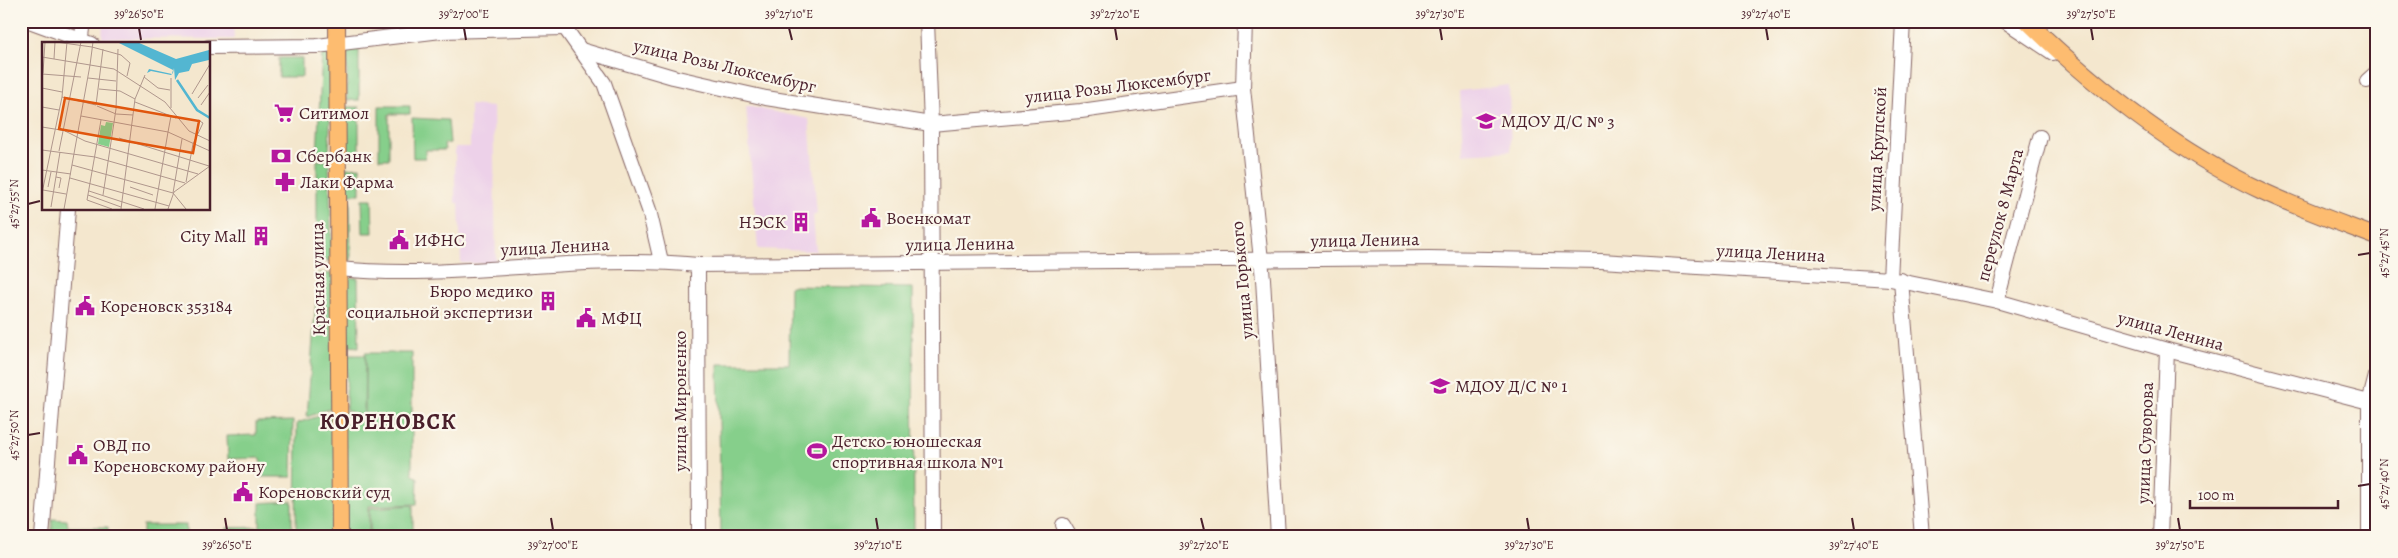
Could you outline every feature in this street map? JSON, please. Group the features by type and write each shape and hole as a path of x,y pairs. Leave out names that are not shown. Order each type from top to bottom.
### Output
{"main road":[{"name":"Красная улица","path":"337,21 338,534"},
{"path":"2027,21 2073,65 2174,141 2260,190 2377,237"}],"street":[{"path":"29,21 82,42"},
{"path":"84,21 85,42"},
{"path":"927,21 931,124 930,263 933,537"},
{"name":"улица Горького","path":"1245,21 1243,88 1260,260 1278,537"},
{"name":"улица Крупской","path":"1903,21 1895,279 1922,537"},
{"path":"2005,21 2073,65"},
{"path":"210,47 377,44 441,31 564,25 604,84 649,210 661,261"},
{"name":"улица Розы Люксембург","path":"581,50 673,77 766,98 931,124 1081,111 1243,88"},
{"name":"переулок 8 Марта","path":"1997,302 2040,137"},
{"path":"42,537 68,210"},
{"name":"улица Ленина","path":"338,270 375,272 446,271 661,261 698,265 1429,258 1601,262 1895,279 1997,302 2167,350 2373,404"},
{"name":"улица Мироненко","path":"698,265 700,537"},
{"name":"улица Суворова","path":"2160,537 2167,350"},
{"path":"2369,537 2373,404 2377,372"}],"shaded area":[{"path":"103,21 234,21 234,39 102,38"},
{"name":"МДОУ Д/С № 3","path":"1509,85 1511,151 1463,154 1460,91"},
{"path":"470,105 493,107 496,264 461,263 459,203 455,203 455,147 470,147"},
{"path":"746,106 809,119 817,214 813,216 816,251 758,249"}],"green space":[{"path":"347,47 359,47 359,100 347,100"},
{"path":"322,50 332,50 329,158 317,157"},
{"path":"279,58 302,58 302,77 279,77"},
{"path":"379,106 410,106 410,114 389,114 389,159 379,159"},
{"path":"346,107 359,107 359,158 346,158"},
{"path":"412,118 448,120 450,143 444,144 445,150 426,150 425,158 413,158"},
{"path":"317,160 329,161 332,261 317,260"},
{"path":"360,167 360,194 346,194 346,168"},
{"path":"362,199 372,199 373,233 363,233"},
{"path":"343,200 350,200 351,260 344,261"},
{"path":"318,273 333,274 332,408 307,417"},
{"path":"346,277 358,278 359,347 347,346"},
{"name":"Детско-юношеская спортивная школа №1","path":"790,286 913,288 914,537 721,537 718,364 789,364"},
{"path":"365,353 412,353 412,474 418,478 417,504 369,506 369,537 296,537 297,423 329,413 346,412 365,420"},
{"path":"347,355 365,355 364,418 346,410"},
{"path":"293,421 292,477 260,477 261,458 228,459 227,436 256,435 256,422"},
{"path":"292,501 292,537 227,537 227,528 260,527 260,503"},
{"path":"413,505 413,537 370,537 370,508"},
{"path":"52,519 67,520 68,527 108,527 108,537 52,537"},
{"path":"143,525 186,525 186,537 143,537"}],"place":[{"name":"Ситимол","path":"284,113"},
{"name":"МДОУ Д/С № 3","path":"1486,121"},
{"name":"Сбербанк","path":"281,156"},
{"name":"Лаки Фарма","path":"285,182"},
{"name":"Военкомат","path":"871,218"},
{"name":"НЭСК","path":"801,222"},
{"name":"City Mall","path":"261,236"},
{"name":"ИФНС","path":"399,240"},
{"name":"Бюро медико социальной экспертизи","path":"548,301"},
{"name":"Кореновск 353184","path":"85,306"},
{"name":"МФЦ","path":"586,318"},
{"name":"МДОУ Д/С № 1","path":"1440,386"},
{"name":"Детско-юношеская спортивная школа №1","path":"817,451"},
{"name":"ОВД по Кореновскому району","path":"78,455"},
{"name":"Кореновский суд","path":"243,492"}],"district":[{"name":"КОРЕНОВСК","path":"388,422"}]}
